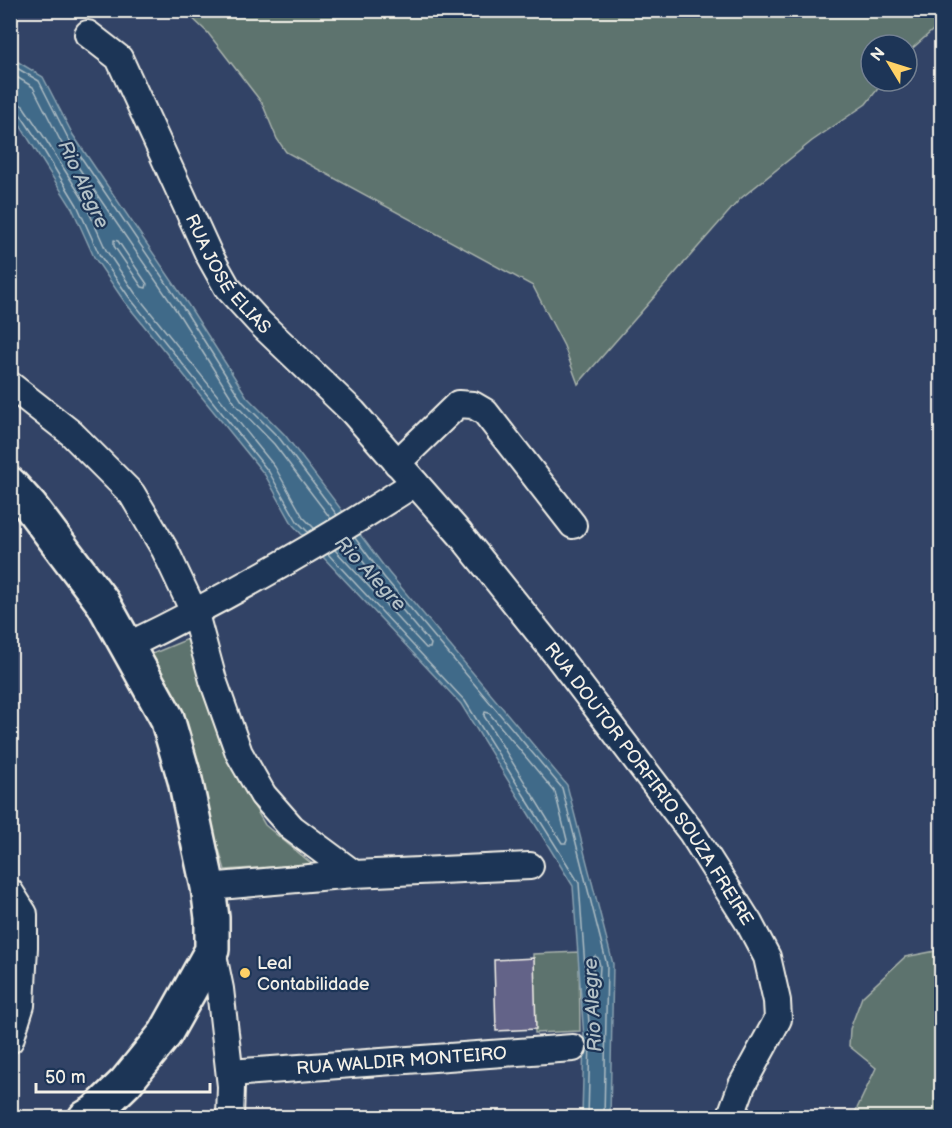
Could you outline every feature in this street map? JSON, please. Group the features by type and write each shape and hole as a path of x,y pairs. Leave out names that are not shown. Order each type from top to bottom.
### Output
{"main road":[{"path":"10,484 30,506 103,603 167,718 185,780 208,887 212,918 212,950 165,1034 126,1082 95,1112 85,1118"}],"street":[{"name":"RUA JOSÉ ELIAS","path":"88,34 119,58 209,255 227,287 259,322 353,412 415,483"},
{"path":"10,385 71,433 132,494 165,550 195,614 213,680 239,753 263,795 292,828 354,874"},
{"path":"397,463 458,404 473,405 485,412 573,525"},
{"path":"127,646 195,614 309,549 415,483"},
{"name":"RUA DOUTOR PORFIRIO SOUZA FREIRE","path":"415,483 460,534 541,636 692,833 749,923 767,957 777,1001 778,1019 742,1085 730,1118"},
{"path":"208,887 354,874 530,866"},
{"path":"10,892 24,914 21,1005 11,1039"},
{"path":"212,950 220,988 230,1073 230,1118"},
{"name":"RUA WALDIR MONTEIRO","path":"230,1073 573,1048"}],"green space":[{"path":"941,10 941,23 919,42 919,33 859,33 859,93 875,93 866,104 812,141 740,199 578,384 564,346 533,286 286,152 277,139 262,103 208,33 185,11"},
{"path":"188,639 219,733 243,787 265,825 312,864 225,870 182,723 152,654"},
{"path":"941,950 941,1117 853,1117 876,1068 849,1046 850,1029 862,997 905,957"},
{"path":"579,952 580,1031 535,1033 533,954"}],"water":[{"name":"Rio Alegre","path":"10,57 43,77 73,135 191,309 247,397 285,435 389,573 567,785 613,964 610,1117 582,1117 584,1038 573,886 461,704 293,525 265,475 124,301 94,257 72,208 11,111"}],"building":[{"path":"534,958 536,1029 496,1031 494,960"}],"place":[{"name":"Leal Contabilidade","path":"245,973"}]}
